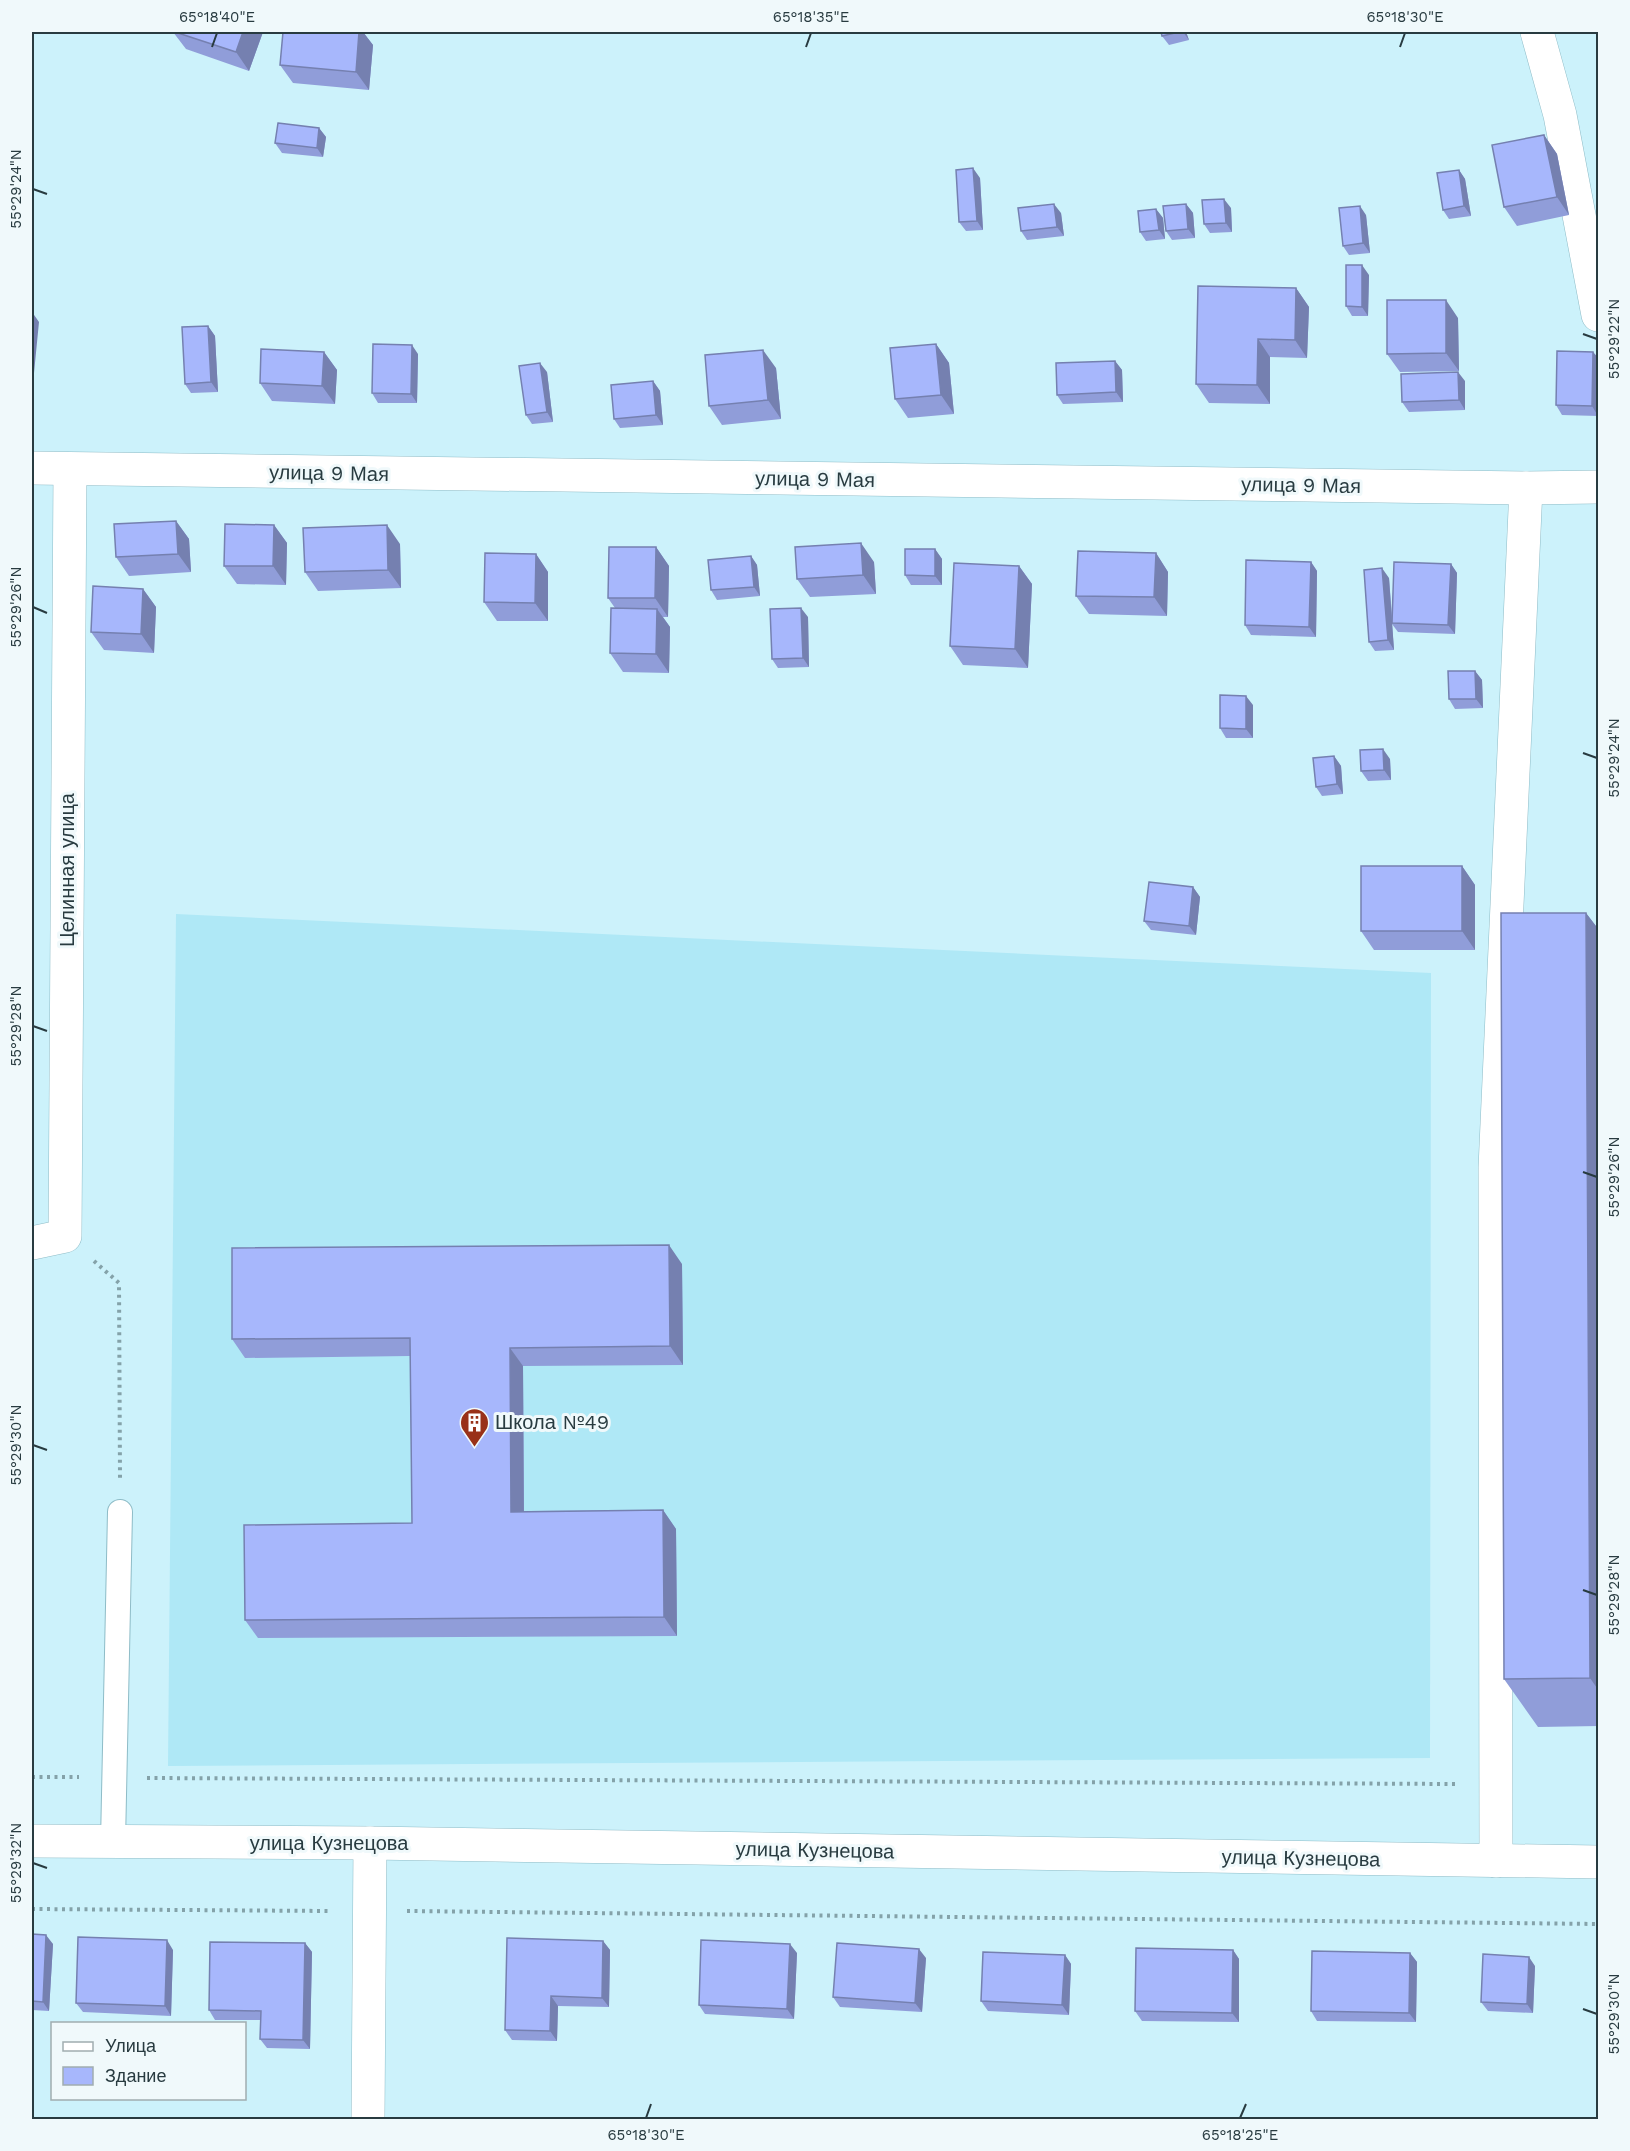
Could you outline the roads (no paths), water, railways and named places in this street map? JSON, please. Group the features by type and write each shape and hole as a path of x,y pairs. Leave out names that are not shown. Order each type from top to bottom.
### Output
{"street":[{"path":"1537,32 1560,115 1599,315"},
{"name":"улица 9 Мая","path":"32,468 1526,488 1599,487"},
{"name":"Целинная улица","path":"32,1243 65,1236 70,470"},
{"path":"1496,1861 1495,1168 1526,488"},
{"name":"улица Кузнецова","path":"32,1841 370,1843 1599,1862"},
{"path":"369,2120 370,1843"}],"lane":[{"path":"113,1842 120,1512"}],"place":[{"name":"Школа №49","path":"474,1448"}]}
